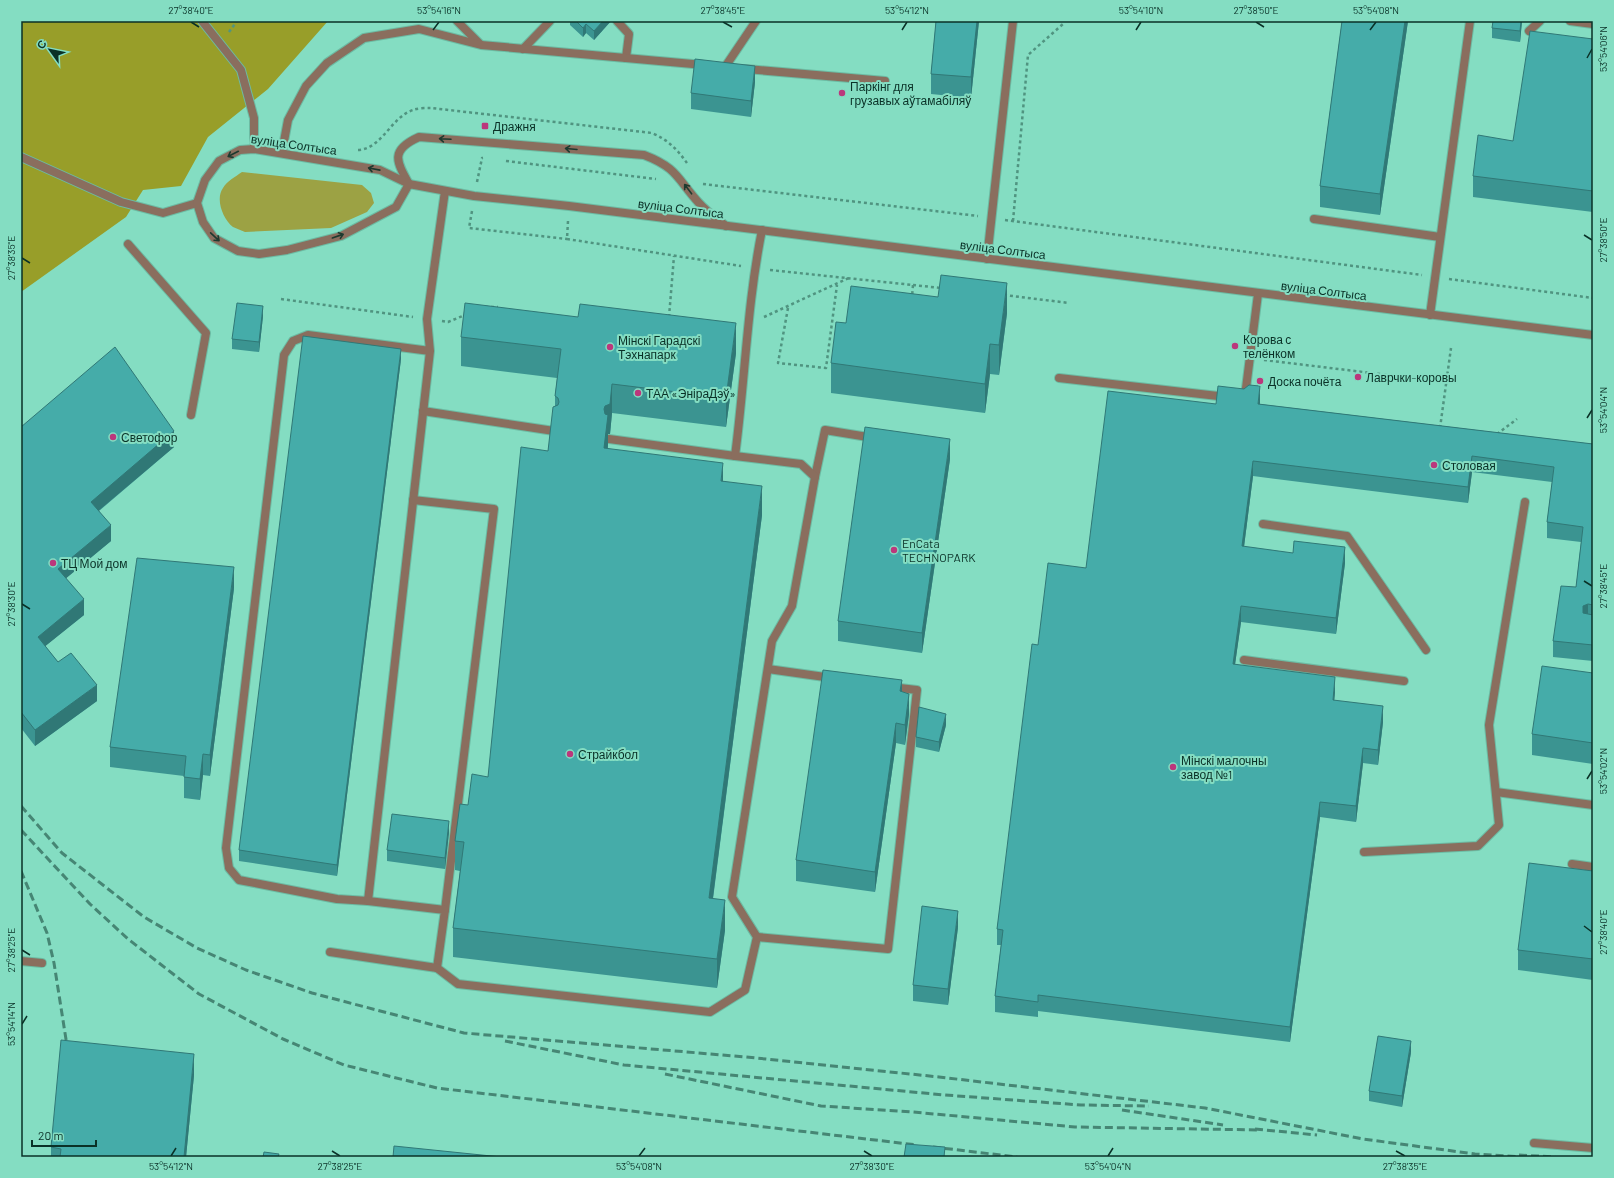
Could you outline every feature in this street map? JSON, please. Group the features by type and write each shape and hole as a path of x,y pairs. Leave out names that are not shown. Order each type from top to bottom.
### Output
{"street":[{"path":"202,21 241,70 254,118 254,149"},
{"path":"457,21 481,45"},
{"path":"523,49 550,21"},
{"path":"617,21 630,34 626,58"},
{"path":"725,67 756,21"},
{"path":"987,259 1013,21"},
{"path":"1430,315 1470,21"},
{"path":"1529,31 1540,21"},
{"path":"1570,21 1593,24"},
{"path":"282,152 288,120 306,86 327,63 364,38 419,29 481,45 885,81"},
{"path":"21,156 121,202 163,212 197,203 203,222 214,238 238,251 259,254 287,250 341,236 396,207 409,184 398,164 398,153 407,143 419,137 644,155 661,161 672,169 700,204 726,226"},
{"name":"вуліца Солтыса","path":"197,203 205,180 219,161 240,150 254,149 282,152 380,170 409,184 474,196 762,230 1258,294 1593,335"},
{"path":"368,901 430,351 427,319 445,191"},
{"path":"1314,219 1440,237"},
{"path":"735,456 750,322 754,268 762,230"},
{"path":"128,244 206,333 191,415"},
{"path":"1059,378 1244,399 1258,294"},
{"path":"430,351 308,335 293,341 284,355 226,848 229,868 239,880 337,898 445,910"},
{"path":"423,411 554,431"},
{"path":"330,952 437,968 458,984 710,1012 745,990 757,937 732,897 772,641 792,606 825,430 879,439"},
{"path":"609,439 801,464 815,477"},
{"path":"413,500 494,509 437,968"},
{"path":"1364,852 1478,846 1500,825 1489,725 1524,502"},
{"path":"1263,524 1347,536 1426,650"},
{"path":"1244,660 1404,681"},
{"path":"768,669 838,679"},
{"path":"757,937 888,949 917,690 886,686"},
{"path":"1496,792 1593,805"},
{"path":"1572,864 1593,867"},
{"path":"21,961 42,963"},
{"path":"1534,1143 1593,1148"}],"path":[{"path":"1013,221 1028,55 1063,24"},
{"path":"489,159 482,158 469,228 567,239"},
{"path":"505,160 992,218 1593,298"},
{"path":"669,325 674,256"},
{"path":"750,322 788,307 849,278"},
{"path":"788,307 778,363 826,368 837,284"},
{"path":"913,285 944,289"},
{"path":"999,295 1069,303"},
{"path":"281,299 448,322 468,314"},
{"path":"481,308 487,306 503,308"},
{"path":"1447,428 1440,428 1451,348"},
{"path":"1249,359 1446,382"},
{"path":"1489,434 1496,435 1517,419"}],"green space":[{"path":"242,172 362,185 371,193 374,203 367,212 331,228 245,232 233,227 229,223 223,214 220,203 221,193 225,186 231,179"}],"shaded area":[{"path":"21,21 328,21 268,89 208,137 181,186 143,190 126,217 21,292"}],"building":[{"path":"576,21 603,21 594,31 586,24 583,28"},
{"path":"936,21 977,21 971,77 931,74"},
{"path":"1342,21 1405,21 1380,194 1320,186"},
{"path":"1493,21 1521,21 1520,31 1492,28"},
{"path":"1530,31 1593,39 1593,191 1473,176 1478,135 1513,141"},
{"path":"695,59 755,66 751,101 691,93"},
{"path":"941,275 1007,283 999,345 990,344 985,384 831,363 836,322 846,323 851,286 938,297"},
{"path":"237,303 263,306 259,342 232,339"},
{"path":"465,303 578,317 580,304 736,323 726,398 612,384 610,404 605,406 604,409 605,414 608,415 604,448 723,463 721,481 762,486 709,898 725,900 717,959 453,928 464,842 455,841 460,804 468,805 472,774 488,777 521,447 548,451 553,407 558,405 559,402 558,398 555,396 561,349 461,337"},
{"path":"303,336 401,349 337,865 239,850"},
{"name":"ТЦ Мой дом","path":"115,347 174,431 91,502 111,525 58,569 84,599 38,637 58,662 71,653 97,685 35,730 21,712 21,427"},
{"name":"Мінскі малочны завод №1","path":"1249,385 1260,386 1258,404 1593,444 1593,605 1588,604 1583,606 1583,613 1593,615 1593,645 1553,641 1561,586 1576,587 1583,527 1547,522 1554,467 1472,456 1468,487 1253,461 1242,546 1293,553 1294,541 1345,547 1336,618 1241,606 1233,664 1335,677 1333,700 1383,706 1378,750 1363,748 1356,806 1320,802 1290,1027 1038,995 1038,1002 995,996 1003,930 997,929 1032,644 1038,645 1048,563 1086,568 1108,391 1216,404 1218,386 1244,389"},
{"name":"EnCata TECHNOPARK","path":"865,427 950,439 922,633 838,621"},
{"path":"137,558 234,567 210,755 203,754 200,779 184,777 186,756 110,747"},
{"path":"1542,666 1593,673 1593,743 1532,734"},
{"path":"823,670 902,680 900,691 909,694 905,725 896,723 875,872 796,860"},
{"path":"919,707 946,714 939,742 916,737"},
{"path":"392,814 449,821 445,858 387,850"},
{"path":"1529,863 1593,871 1593,959 1518,950"},
{"path":"922,906 958,911 948,989 913,985"},
{"path":"1378,1036 1411,1041 1402,1096 1369,1091"},
{"path":"61,1040 194,1054 184,1157 60,1157 61,1149 51,1147"},
{"path":"906,1144 945,1147 944,1157 904,1157"},
{"path":"394,1146 501,1157 393,1157"},
{"path":"264,1152 279,1154 278,1157 263,1157"}],"railway":[{"path":"21,806 62,853 144,917 197,948 246,970 312,993 464,1033 746,1057 939,1077 1205,1108 1363,1139 1475,1154 1524,1157"},
{"path":"21,830 90,904 128,939 199,994 283,1039 344,1065 437,1088 917,1145"},
{"path":"21,871 47,933 54,963 68,1052"},
{"path":"505,1041 624,1065 945,1095 1081,1105 1149,1106"},
{"path":"665,1074 821,1106 913,1112 1075,1127 1261,1130"},
{"path":"1122,1110 1223,1125"},
{"path":"1255,1129 1317,1135"},
{"path":"933,1147 1017,1157"},
{"path":"1519,1155 1555,1157"}],"place":[{"name":"Паркінг для грузавых аўтамабіляў","path":"842,93"},
{"name":"Дражня","path":"485,126"},
{"name":"Корова с телёнком","path":"1235,346"},
{"name":"Мінскі Гарадскі Тэхнапарк","path":"610,347"},
{"name":"Лаврчки-коровы","path":"1358,377"},
{"name":"Доска почёта","path":"1260,381"},
{"name":"ТАА «ЭніраДэў»","path":"638,393"},
{"name":"Светофор","path":"113,437"},
{"name":"Столовая","path":"1434,465"},
{"name":"EnCata TECHNOPARK","path":"894,550"},
{"name":"ТЦ Мой дом","path":"53,563"},
{"name":"Страйкбол","path":"570,754"},
{"name":"Мінскі малочны завод №1","path":"1173,767"}]}
